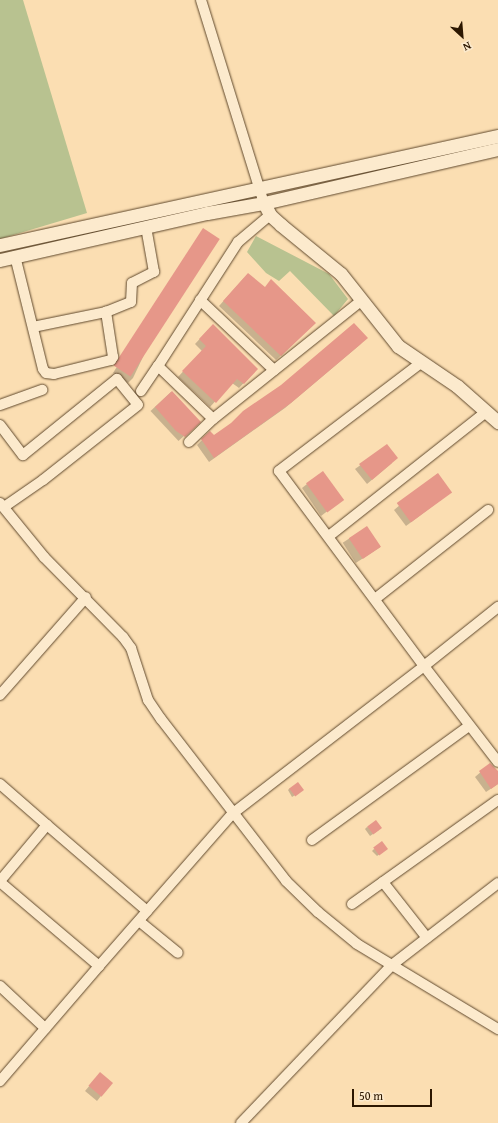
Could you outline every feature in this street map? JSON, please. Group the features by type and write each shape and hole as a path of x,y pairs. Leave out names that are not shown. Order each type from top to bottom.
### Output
{"street":[{"path":"201,0 267,209 341,274 398,346 457,386 498,422"},
{"path":"0,245 498,136"},
{"path":"0,260 146,227 267,209 498,149"},
{"path":"141,391 238,242 267,209"},
{"path":"33,327 106,312 131,302 132,283 154,272 146,227"},
{"path":"14,256 43,369 46,373 54,374 110,360 113,353 106,312"},
{"path":"200,300 274,370"},
{"path":"188,442 213,419 362,300"},
{"path":"422,362 279,471 329,536 469,726 498,762"},
{"path":"158,366 213,419"},
{"path":"0,425 23,455 117,379 138,405 43,480 2,505 44,557 86,597 131,648 148,700 232,814 286,880 318,912 357,944 498,1029"},
{"path":"0,405 42,390"},
{"path":"329,536 486,412"},
{"path":"375,599 488,510"},
{"path":"0,695 86,597"},
{"path":"0,1081 232,814 290,767 424,666 498,607"},
{"path":"312,840 469,726"},
{"path":"0,784 147,911"},
{"path":"352,904 498,800"},
{"path":"47,825 0,881 99,966"},
{"path":"383,882 427,938"},
{"path":"248,1121 392,965 498,883"},
{"path":"139,921 178,953"},
{"path":"0,986 45,1028"}],"green space":[{"path":"0,0 23,0 87,213 0,239"},
{"path":"256,236 329,274 348,299 334,316 290,271 279,281 266,273 247,252"}],"building":[{"path":"203,228 220,239 130,376 114,366"},
{"path":"248,273 265,287 271,279 316,323 281,356 223,301"},
{"path":"354,323 368,338 291,403 214,458 201,439 210,431 214,435 231,423 243,411 281,385"},
{"path":"213,324 258,369 244,384 237,379 216,403 182,371 206,346 199,339"},
{"path":"172,391 201,422 185,437 176,431 155,407"},
{"path":"387,444 398,458 372,480 359,464"},
{"path":"323,471 344,500 327,512 306,483"},
{"path":"438,473 452,492 411,522 397,503"},
{"path":"367,526 381,547 363,559 349,538"},
{"path":"490,763 498,771 498,784 491,789 479,771"},
{"path":"298,782 304,790 295,797 289,789"},
{"path":"376,820 382,828 373,835 367,827"},
{"path":"382,841 388,849 379,856 373,848"},
{"path":"100,1072 113,1083 101,1097 88,1086"}]}
